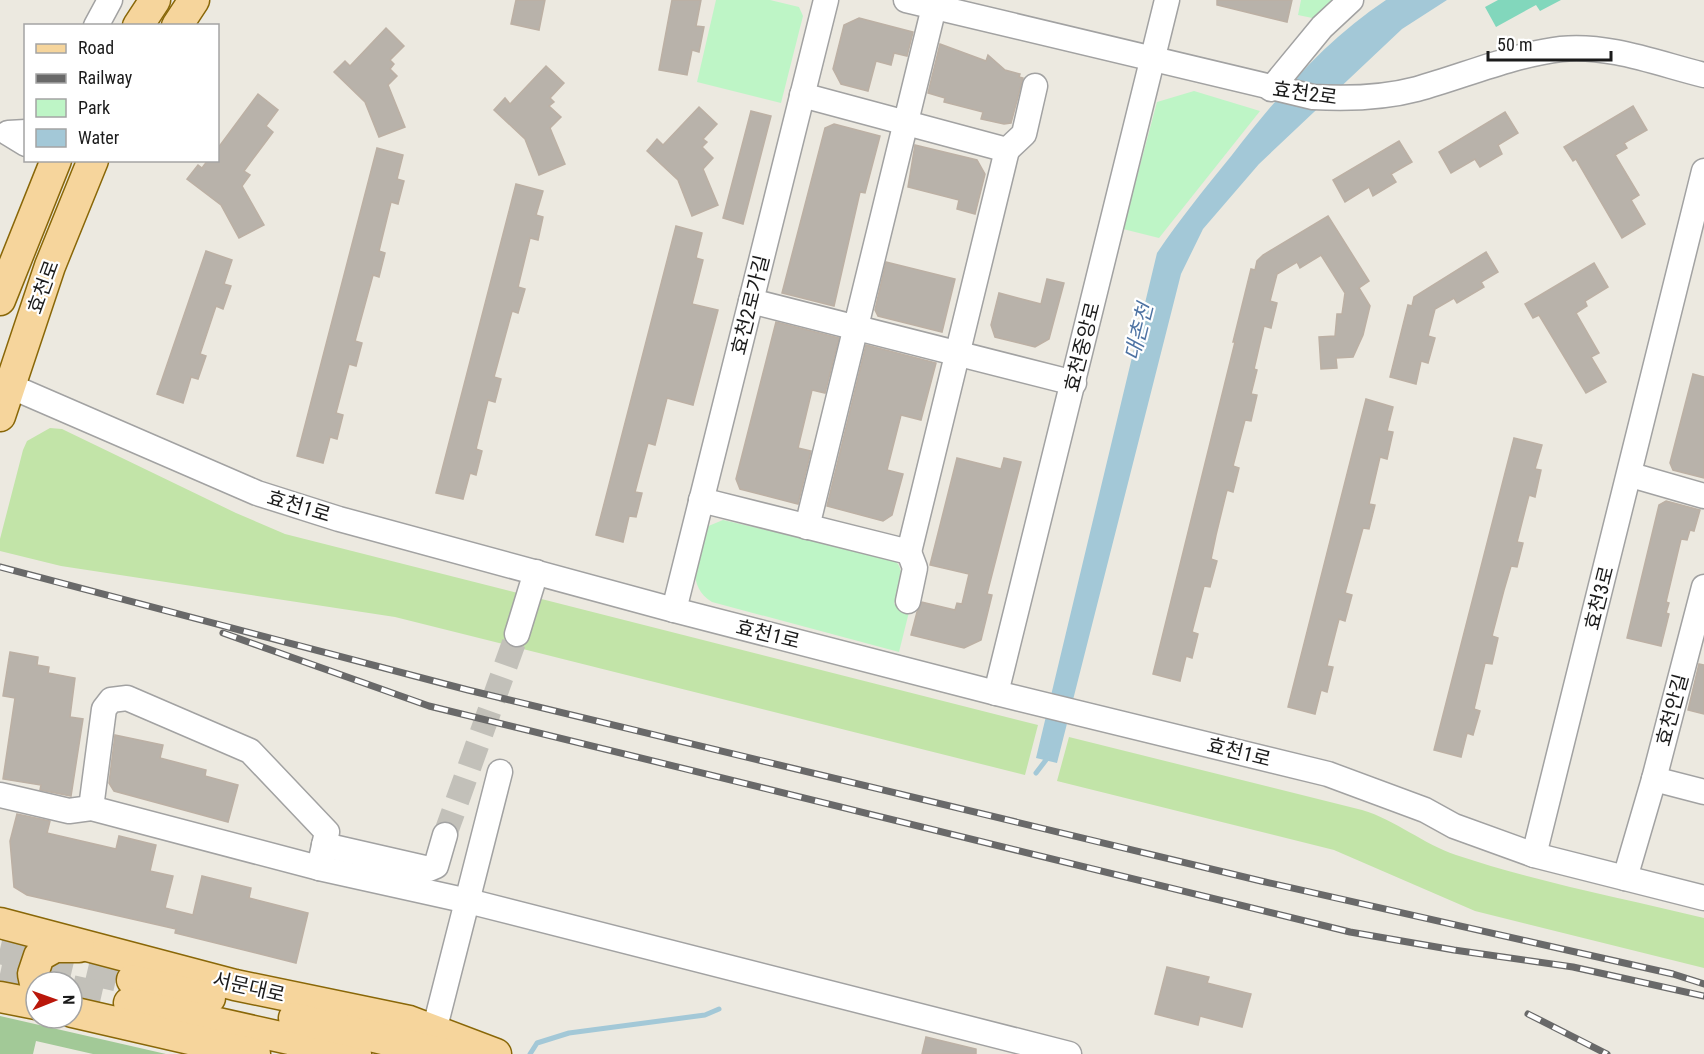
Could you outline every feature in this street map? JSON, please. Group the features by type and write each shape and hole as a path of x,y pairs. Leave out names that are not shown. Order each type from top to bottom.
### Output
{"main road":[{"path":"139,24 155,0"},
{"path":"178,24 194,0"},
{"name":"효천로","path":"0,416 50,266 92,162"},
{"name":"효천로","path":"0,300 47,169"},
{"name":"서문대로","path":"0,923 235,985 409,1021 440,1043"},
{"path":"34,970 39,956 47,949 91,947"},
{"name":"서문대로","path":"356,1054 130,992 496,1054"},
{"path":"0,997 24,1002"},
{"path":"84,1015 255,1054"}],"street":[{"path":"97,24 110,0"},
{"name":"효천2로가길","path":"674,610 826,0"},
{"name":"효천2로","path":"906,0 1151,61 1313,97 1366,98 1415,89 1532,54 1562,49 1585,49 1625,55 1704,75"},
{"name":"효천중앙로","path":"996,693 1167,0"},
{"path":"1271,89 1322,27 1351,0"},
{"path":"807,527 934,7"},
{"path":"908,601 915,568 909,552 1007,150 1024,134 1035,86"},
{"path":"802,96 1007,150"},
{"path":"24,132 8,133 24,143"},
{"name":"효천3로","path":"1534,855 1704,171"},
{"path":"751,301 1074,384"},
{"name":"효천1로","path":"10,386 257,493 674,610 996,693 1328,774 1425,810 1454,826 1534,855"},
{"path":"1630,475 1704,496"},
{"path":"701,500 909,552"},
{"path":"517,634 536,572"},
{"name":"효천안길","path":"1625,878 1697,643 1704,587"},
{"path":"91,808 104,709 111,700 127,698 250,751 327,832 321,857"},
{"path":"440,1043 468,901 501,772"},
{"path":"1654,779 1704,792"},
{"path":"0,795 69,811 91,808 321,857 468,901 1069,1054"},
{"path":"321,857 429,869 436,866 445,836"},
{"path":"1534,855 1704,898"}],"green space":[{"path":"716,0 770,0 799,7 803,16 781,103 697,82"},
{"path":"1301,0 1342,0 1322,20 1298,15"},
{"path":"1498,0 1561,0 1540,11 1536,5 1496,27 1485,7"},
{"path":"1194,91 1260,111 1159,238 1123,229 1157,102"},
{"path":"50,428 62,429 236,513 285,534 1038,725 1025,775 395,617 61,566 0,551 0,539 23,450 27,441"},
{"path":"723,520 893,559 898,563 901,574 894,604 910,608 899,652 712,602 703,595 698,586 697,558 706,527"},
{"path":"1069,737 1362,810 1432,845 1487,865 1548,882 1704,918 1704,968 1475,911 1334,850 1057,781"},
{"path":"0,1016 24,1021 24,1030 61,1030 166,1054 93,1054 36,1041 33,1054 0,1054"}],"water":[{"name":"대촌천","path":"1386,0 1447,0 1402,29 1259,164 1203,229 1181,274 1057,763 1036,758 1157,253 1203,191 1284,91 1342,33"}],"building":[{"path":"516,0 545,0 539,30 511,24"},
{"path":"672,0 701,0 696,26 704,27 699,52 692,50 687,75 659,70"},
{"path":"1217,0 1292,0 1287,22 1217,5"},
{"path":"859,18 913,32 907,56 894,53 891,65 876,61 868,91 841,84 833,69 844,25"},
{"path":"386,28 404,46 390,60 394,64 390,69 397,76 388,85 405,127 379,137 365,102 334,72 345,61 350,66"},
{"path":"940,44 986,61 988,55 1005,70 1020,74 1019,77 1023,78 1011,123 1004,124 981,119 983,112 944,102 945,98 928,93"},
{"path":"546,66 564,83 550,98 554,102 549,106 561,117 550,128 565,164 539,175 525,139 494,110 505,98 510,104"},
{"path":"258,94 278,110 266,126 273,132 244,171 250,175 242,186 264,225 239,238 221,205 187,179 198,165 202,168 206,162 219,162 219,147"},
{"path":"1633,106 1647,130 1624,143 1627,148 1615,155 1639,195 1631,200 1645,224 1622,238 1576,159 1573,161 1564,147"},
{"path":"699,107 717,124 703,139 707,142 702,147 713,158 703,169 718,205 692,216 678,180 647,151 657,139 663,145"},
{"path":"751,111 771,116 743,224 723,218"},
{"path":"1505,112 1518,133 1498,145 1502,154 1480,167 1475,159 1451,173 1439,152"},
{"path":"834,124 880,136 865,193 860,192 834,306 782,293 825,128"},
{"path":"1399,141 1412,162 1391,174 1396,182 1373,196 1369,187 1345,202 1333,180"},
{"path":"915,145 977,160 985,174 975,214 957,209 959,200 908,187"},
{"path":"377,148 403,155 397,179 404,181 398,204 391,202 379,251 385,253 379,277 373,275 355,341 362,343 356,366 349,364 336,413 343,415 337,439 330,437 323,463 297,456"},
{"path":"516,184 543,191 536,215 543,217 538,240 530,238 518,287 525,289 518,313 512,311 494,377 501,379 495,402 488,400 476,449 482,451 476,475 470,473 463,499 436,493"},
{"path":"1328,216 1369,281 1359,288 1370,306 1363,335 1353,357 1336,358 1337,368 1321,369 1319,337 1335,336 1337,314 1342,314 1345,293 1321,255 1300,268 1297,262 1277,274 1270,301 1277,303 1271,328 1264,326 1254,369 1257,370 1251,394 1257,395 1251,421 1245,420 1233,466 1239,468 1233,492 1227,490 1211,559 1217,561 1210,587 1204,586 1192,632 1198,634 1192,658 1186,656 1180,681 1153,674 1251,269 1255,270 1257,261 1263,255"},
{"path":"676,226 702,233 696,258 703,260 692,304 718,310 693,405 667,398 655,445 648,443 635,492 642,493 636,517 629,516 623,542 596,535"},
{"path":"206,251 232,260 224,284 231,286 223,309 216,306 200,354 206,356 198,379 191,377 183,403 157,394"},
{"path":"1486,252 1498,272 1481,282 1484,287 1457,303 1454,298 1435,309 1428,336 1435,338 1428,363 1421,361 1416,384 1390,377 1408,305 1412,306 1414,297"},
{"path":"886,262 955,279 942,332 878,316 875,310"},
{"path":"1594,263 1608,287 1585,301 1587,306 1576,313 1599,353 1591,357 1606,382 1586,393 1539,315 1533,318 1525,304"},
{"path":"1047,279 1064,283 1049,339 1035,347 995,337 991,325 999,293 1041,304"},
{"path":"776,322 839,338 825,393 812,390 798,448 811,451 798,504 740,489 736,479"},
{"path":"866,345 936,363 921,420 901,415 887,470 903,474 892,515 883,521 827,506"},
{"path":"1693,374 1704,377 1704,478 1673,470 1670,463"},
{"path":"1366,399 1393,407 1387,431 1393,432 1387,459 1380,457 1369,504 1375,505 1369,529 1363,528 1345,593 1352,595 1345,621 1339,619 1327,666 1333,667 1327,692 1321,690 1315,714 1288,707"},
{"path":"1514,438 1542,445 1535,469 1541,470 1535,497 1529,495 1517,542 1523,543 1517,567 1511,566 1492,636 1498,638 1492,664 1485,663 1474,709 1480,711 1473,735 1467,733 1461,757 1434,750"},
{"path":"957,458 1001,469 1004,458 1021,462 987,594 992,595 981,640 964,648 911,635 922,602 955,610 957,603 962,604 969,574 930,565"},
{"path":"1666,501 1700,510 1694,531 1690,530 1687,540 1681,539 1666,602 1669,603 1666,613 1669,614 1661,646 1627,638 1659,505"},
{"path":"10,652 38,657 37,665 49,667 48,673 75,678 70,717 83,719 71,796 40,790 41,785 3,779 15,698 3,696"},
{"path":"1699,664 1704,665 1704,714 1688,710"},
{"path":"115,735 163,745 160,758 206,770 205,776 238,785 228,822 114,791 109,783"},
{"path":"17,814 50,821 47,833 116,849 119,836 156,845 150,871 173,876 165,908 193,915 202,876 251,888 249,898 308,913 296,963 175,933 176,929 27,895 14,887 10,841"},
{"path":"1167,967 1209,977 1207,983 1251,994 1242,1027 1200,1016 1198,1025 1155,1014"},
{"path":"926,1037 976,1049 976,1054 922,1054"}],"waterway":[{"path":"1036,773 1049,756"},
{"path":"530,1054 537,1043 569,1033 705,1015 719,1009"}],"tunnel":[{"path":"445,835 517,634"},
{"path":"0,949 132,980"},
{"path":"0,974 24,979"},
{"path":"84,993 129,1003"}],"railway":[{"path":"0,567 468,690 1261,881 1673,974 1704,984"},
{"path":"223,633 429,706 1350,932 1573,967 1704,996"},
{"path":"1528,1014 1607,1054"}]}
